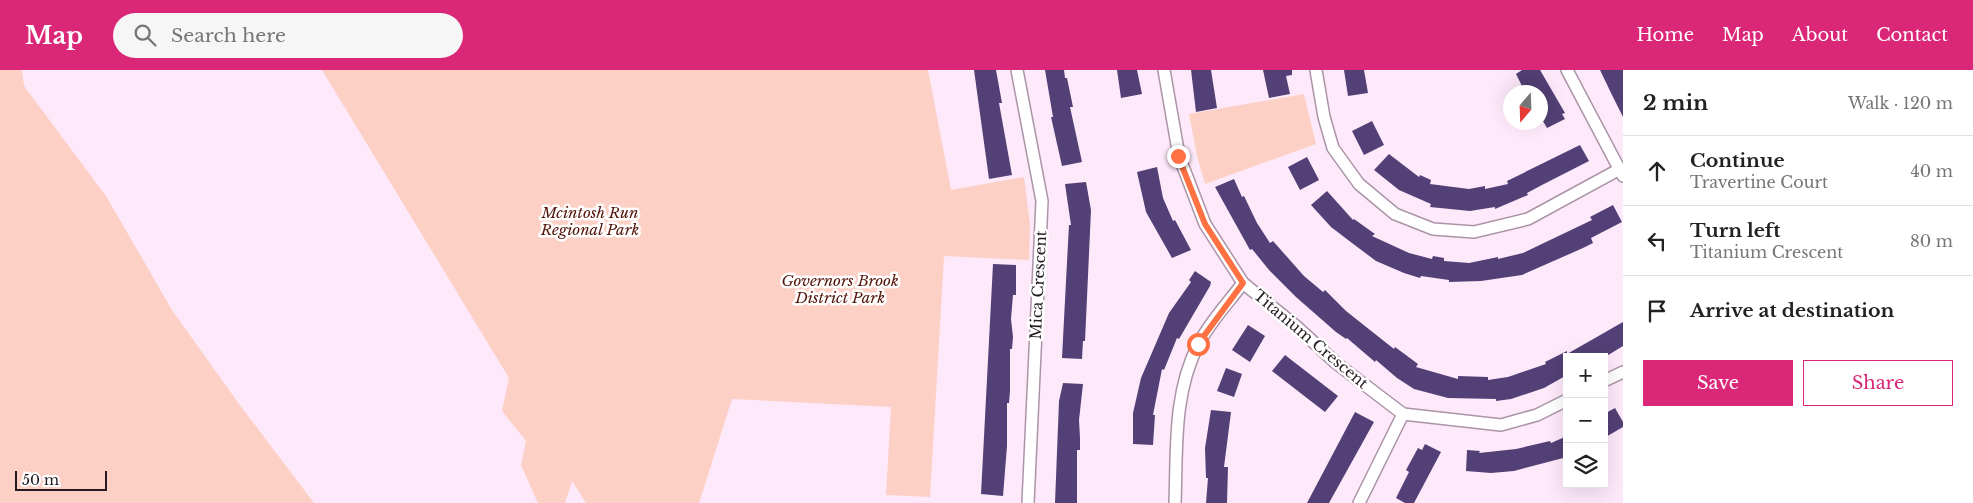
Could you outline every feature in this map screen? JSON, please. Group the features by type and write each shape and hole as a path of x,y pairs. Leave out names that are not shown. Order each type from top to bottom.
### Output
{"street":[{"name":"Mica Crescent","path":"1017,70 1042,201 1028,503"},
{"name":"Titanium Crescent","path":"1164,70 1178,156 1205,224 1243,283 1298,327 1336,363 1403,414"},
{"path":"1316,70 1324,118 1333,148 1359,184 1394,214 1433,229 1474,232 1528,219 1621,173 1567,70"},
{"path":"1175,503 1178,412 1186,374 1198,344 1243,283"},
{"path":"1608,380 1623,372"},
{"path":"1359,503 1403,414 1501,425 1537,415 1563,402"}],"green space":[{"path":"0,70 22,70 24,86 106,196 172,310 239,404 314,503 0,503"},
{"name":"Mcintosh Run Regional Park","path":"322,70 928,70 951,190 1024,177 1030,224 1029,260 944,256 930,497 886,495 891,407 732,399 699,503 586,503 572,481 565,503 538,503 521,465 526,441 502,411 509,378"},
{"path":"1304,94 1316,144 1205,184 1197,156 1189,114"}],"building":[{"path":"974,70 996,70 1002,103 999,103 1012,175 989,179"},
{"path":"1045,70 1064,70 1073,107 1070,107 1082,162 1062,166 1051,117 1053,117"},
{"path":"1117,70 1137,70 1142,94 1121,98"},
{"path":"1191,70 1211,70 1217,108 1196,112"},
{"path":"1263,70 1292,70 1292,75 1286,76 1290,94 1269,98"},
{"path":"1344,70 1364,70 1368,93 1348,96"},
{"path":"1522,70 1540,70 1565,113 1562,114 1565,119 1548,128 1548,85 1522,85 1516,74"},
{"path":"1600,70 1623,70 1623,117 1612,95"},
{"path":"1372,121 1384,145 1364,155 1352,131"},
{"path":"1580,145 1589,161 1527,193 1528,195 1495,209 1495,207 1470,211 1430,207 1431,204 1399,190 1374,170 1389,154 1419,177 1420,175 1431,180 1430,184 1469,189 1485,186 1485,189 1508,184 1507,181"},
{"path":"1307,157 1319,180 1300,190 1288,167"},
{"path":"1157,167 1163,198 1173,221 1175,220 1191,250 1172,258 1146,212 1137,172"},
{"path":"1234,179 1242,197 1244,196 1257,223 1270,243 1273,241 1304,276 1323,292 1325,290 1346,311 1394,349 1395,347 1418,364 1416,367 1458,379 1458,376 1488,377 1488,380 1508,377 1546,364 1545,362 1563,353 1563,377 1544,388 1511,399 1496,401 1496,399 1448,398 1414,389 1397,378 1376,360 1375,362 1347,338 1336,332 1269,270 1252,249 1250,250 1215,187"},
{"path":"1086,182 1091,210 1085,341 1083,341 1082,359 1062,358 1069,225 1071,225 1065,184"},
{"path":"1327,191 1353,220 1375,234 1372,236 1409,253 1432,259 1433,256 1444,258 1444,261 1469,263 1523,253 1592,220 1590,217 1613,205 1622,222 1591,238 1593,243 1522,275 1481,281 1449,282 1449,280 1421,276 1420,278 1376,261 1331,227 1311,205"},
{"path":"993,264 1016,265 1016,295 1013,295 1011,319 1013,337 1012,349 1010,349 1010,391 1009,403 1007,403 1007,446 1003,496 981,494"},
{"path":"1195,271 1211,282 1210,286 1179,339 1177,338 1164,370 1162,369 1153,415 1155,415 1153,445 1133,444 1133,413 1141,378 1169,313 1191,282 1189,280"},
{"path":"1623,322 1623,346 1608,355 1608,353 1569,353"},
{"path":"1248,325 1265,336 1250,362 1232,350"},
{"path":"1285,355 1338,396 1325,412 1272,371"},
{"path":"1226,368 1242,374 1234,397 1217,391"},
{"path":"1063,383 1083,384 1079,420 1080,450 1077,450 1077,503 1055,503 1059,401"},
{"path":"1615,408 1623,422 1623,427 1608,436 1608,412"},
{"path":"1211,410 1231,412 1224,467 1228,467 1227,503 1206,503 1208,478 1206,478 1205,448"},
{"path":"1355,412 1374,422 1329,503 1307,503"},
{"path":"1563,438 1563,458 1514,471 1491,473 1466,471 1467,450 1480,451 1479,453 1516,449 1550,441 1551,443"},
{"path":"1425,444 1441,452 1414,503 1405,503 1396,498 1409,472 1406,470 1418,448 1422,450"}],"route":[{"path":"1178,156 1205,224 1243,283 1198,344"}],"park label":[{"name":"Governors Brook District Park","path":"840,288"}]}
